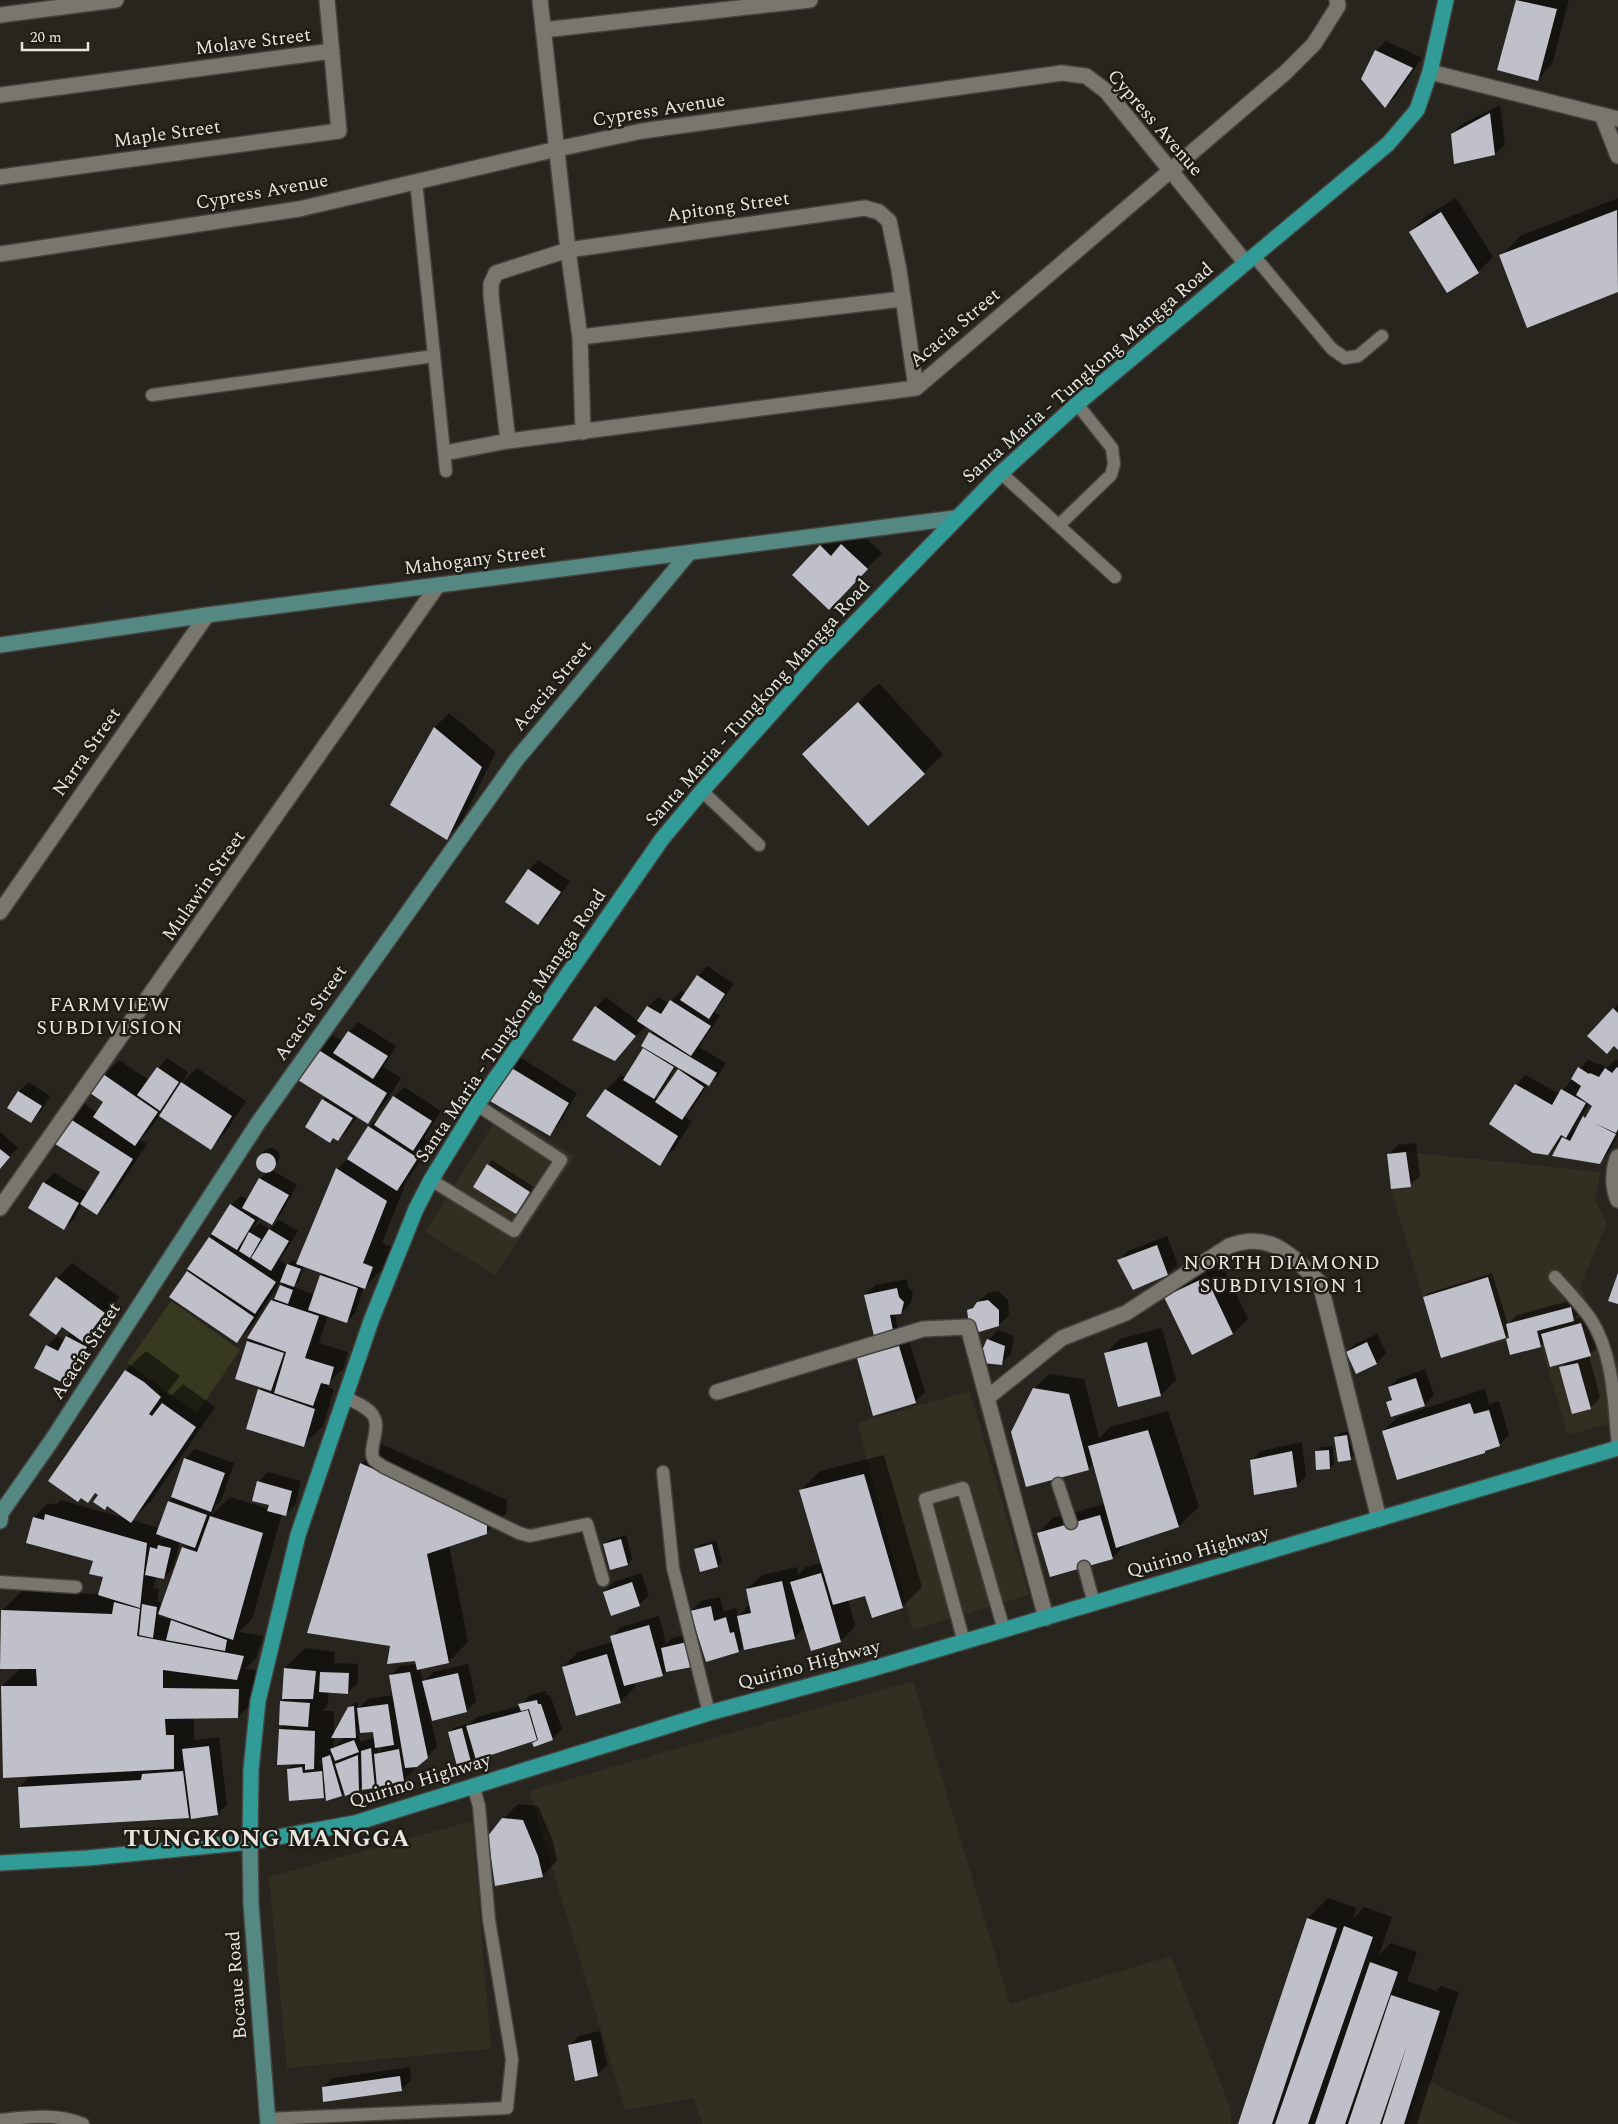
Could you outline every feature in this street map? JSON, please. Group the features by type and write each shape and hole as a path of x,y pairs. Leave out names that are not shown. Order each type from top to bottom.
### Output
{"main road":[{"name":"Santa Maria - Tungkong Mangga Road","path":"250,1842 252,1770 258,1701 298,1535 371,1321 416,1209 431,1180 477,1105 656,847 702,791 820,658 1001,472 1077,404 1388,144 1416,110 1430,72 1446,0"},
{"name":"Quirino Highway","path":"0,1863 88,1858 250,1842 355,1823 473,1785 709,1714 1094,1604 1618,1447"}],"street":[{"path":"0,15 116,0"},
{"path":"327,0 332,51"},
{"path":"540,0 568,250 580,337 584,432"},
{"path":"543,30 804,0"},
{"name":"Acacia Street","path":"450,452 508,440 584,432 916,388 1286,72 1314,44 1338,6 1337,0"},
{"name":"Molave Street","path":"0,95 332,51"},
{"name":"Maple Street","path":"0,177 339,131 332,51"},
{"path":"1430,72 1618,118"},
{"name":"Cypress Avenue","path":"0,254 298,209 642,131 1062,73 1086,76 1106,91 1171,171 1249,259"},
{"path":"1602,115 1618,156"},
{"name":"Apitong Street","path":"508,440 490,284 496,273 568,250 865,208 879,212 889,221 902,298"},
{"path":"580,337 902,298 916,388"},
{"name":"Mahogany Street","path":"0,645 207,615 955,518"},
{"name":"Acacia Street","path":"0,1514 52,1440 258,1123 517,759 689,552"},
{"name":"Mulawin Street","path":"0,1208 438,585"},
{"name":"Narra Street","path":"0,912 207,615"},
{"path":"1618,1156 1614,1166 1615,1193 1618,1200"},
{"path":"987,1398 1062,1338 1126,1313 1229,1246 1248,1241 1267,1242 1281,1248 1292,1256 1320,1283 1379,1519"},
{"path":"716,1392 923,1329 968,1327 1046,1618"},
{"name":"Bocaue Road","path":"250,1842 250,1904 268,2122"}],"lane":[{"path":"416,181 446,471"},
{"path":"1249,259 1332,349 1345,358 1358,356 1382,336"},
{"path":"152,395 434,356"},
{"path":"1059,525 1111,475 1114,464 1112,448 1077,404"},
{"path":"1001,472 1115,577"},
{"path":"702,791 758,845"},
{"path":"431,1180 514,1232 562,1160 477,1105"},
{"path":"1555,1277 1591,1319 1602,1345 1610,1369 1618,1447"},
{"path":"345,1397 368,1409 374,1416 377,1428 372,1452 374,1460 384,1467 518,1533 530,1536 587,1524 603,1580"},
{"path":"663,1472 673,1568 709,1714"},
{"path":"1058,1484 1071,1523"},
{"path":"964,1642 925,1499 962,1488 1004,1630"},
{"path":"1084,1567 1094,1604"},
{"path":"0,1582 76,1587"},
{"path":"268,2122 506,2108 512,2059 489,1920 479,1806 473,1785"},
{"path":"0,2120 36,2120 46,2116 74,2120 83,2124"}],"shaded area":[{"path":"502,1110 575,1157 495,1275 425,1232"},
{"path":"1406,1152 1600,1172 1595,1200 1607,1224 1580,1286 1618,1362 1618,1421 1568,1435 1541,1347 1510,1355 1506,1341 1441,1358 1391,1189 1389,1154"},
{"path":"970,1391 1029,1595 913,1630 857,1423"},
{"path":"913,1681 1010,2004 1171,1956 1231,2110 1231,2124 703,2124 693,2098 625,2110 529,1791"},
{"path":"472,1821 491,2049 287,2068 269,1877"},
{"path":"1424,2079 1521,2124 1408,2124"}],"green space":[{"path":"171,1301 240,1350 197,1413 127,1363"}],"building":[{"path":"1516,0 1557,9 1538,81 1497,70"},
{"path":"1375,50 1413,68 1385,108 1361,79"},
{"path":"1490,113 1495,155 1454,164 1451,134"},
{"path":"1617,210 1618,292 1527,328 1499,255"},
{"path":"1441,212 1479,273 1447,293 1409,232"},
{"path":"841,544 868,569 829,610 792,575 820,545 831,556"},
{"path":"858,702 925,774 868,826 802,754"},
{"path":"434,727 482,767 447,840 390,805"},
{"path":"528,869 561,892 538,925 505,902"},
{"path":"697,975 725,994 709,1019 680,1000"},
{"path":"670,1000 711,1026 691,1056 637,1021 647,1006 661,1014"},
{"path":"595,1006 636,1036 615,1061 572,1040"},
{"path":"1613,1008 1618,1013 1618,1050 1614,1046 1607,1054 1587,1036"},
{"path":"348,1031 388,1056 373,1079 333,1053"},
{"path":"649,1032 717,1073 709,1086 641,1046"},
{"path":"643,1048 674,1067 654,1099 623,1080"},
{"path":"317,1049 387,1093 368,1124 298,1080"},
{"path":"157,1067 179,1082 160,1111 137,1095"},
{"path":"510,1067 569,1103 550,1136 490,1101"},
{"path":"1578,1067 1589,1074 1599,1077 1605,1068 1612,1073 1618,1068 1618,1129 1616,1133 1594,1123 1616,1134 1600,1164 1552,1156 1562,1137 1570,1141 1583,1116 1585,1118 1592,1106 1576,1095 1581,1086 1571,1079"},
{"path":"678,1069 704,1087 682,1120 655,1102"},
{"path":"103,1074 158,1112 135,1146 93,1117 103,1102 90,1093"},
{"path":"181,1082 232,1116 211,1150 159,1116"},
{"path":"1515,1084 1552,1105 1561,1089 1586,1103 1566,1138 1561,1135 1548,1155 1533,1153 1489,1124"},
{"path":"605,1089 678,1136 660,1166 586,1116"},
{"path":"18,1091 42,1106 31,1123 7,1108"},
{"path":"393,1096 432,1121 413,1151 374,1125"},
{"path":"322,1099 353,1118 338,1141 333,1138 330,1143 305,1127"},
{"path":"67,1117 133,1159 97,1215 80,1204 100,1172 52,1142"},
{"path":"368,1126 418,1158 397,1191 347,1159"},
{"path":"0,1149 10,1157 0,1169"},
{"path":"1406,1152 1411,1187 1391,1189 1387,1154"},
{"path":"262,1153 270,1153 276,1159 276,1167 270,1173 262,1173 256,1167 256,1159"},
{"path":"487,1164 530,1192 516,1214 473,1187"},
{"path":"336,1168 387,1201 363,1263 373,1267 365,1289 296,1264"},
{"path":"259,1178 289,1195 272,1225 242,1208"},
{"path":"43,1182 79,1203 64,1230 28,1208"},
{"path":"230,1204 255,1220 237,1250 211,1234"},
{"path":"269,1229 289,1241 271,1271 251,1258"},
{"path":"249,1232 261,1239 250,1258 239,1251"},
{"path":"209,1237 276,1282 255,1314 187,1269"},
{"path":"1157,1245 1168,1275 1133,1290 1117,1260"},
{"path":"287,1264 301,1269 294,1287 280,1282"},
{"path":"187,1271 254,1317 237,1343 169,1297"},
{"path":"1618,1273 1618,1304 1608,1301"},
{"path":"320,1275 358,1288 347,1323 308,1310"},
{"path":"56,1277 105,1313 83,1342 62,1327 56,1335 29,1315"},
{"path":"1206,1277 1233,1334 1192,1355 1164,1297"},
{"path":"1488,1277 1506,1338 1441,1358 1423,1297"},
{"path":"280,1285 293,1290 288,1304 274,1299"},
{"path":"897,1288 899,1297 904,1302 901,1314 890,1315 894,1336 875,1340 864,1295"},
{"path":"271,1300 319,1316 305,1358 334,1367 329,1385 321,1383 313,1406 274,1393 286,1352 247,1338"},
{"path":"988,1300 999,1310 999,1326 979,1332 975,1325 969,1325 967,1310 973,1308 977,1302"},
{"path":"1571,1307 1574,1321 1537,1331 1541,1347 1510,1355 1506,1339 1509,1338 1506,1324"},
{"path":"1581,1323 1591,1356 1550,1367 1541,1334"},
{"path":"66,1336 87,1347 67,1385 34,1368 46,1345 58,1351"},
{"path":"987,1339 1005,1346 1002,1365 983,1363 980,1355"},
{"path":"247,1341 284,1353 271,1391 235,1379"},
{"path":"1147,1342 1161,1396 1118,1407 1104,1353"},
{"path":"1367,1342 1377,1364 1356,1374 1346,1352"},
{"path":"899,1346 916,1403 873,1416 857,1358"},
{"path":"1578,1363 1591,1409 1572,1414 1559,1367"},
{"path":"125,1370 144,1382 161,1397 149,1414 152,1416 162,1403 196,1427 131,1523 107,1506 105,1510 93,1502 98,1495 95,1493 88,1503 81,1498 78,1502 48,1481"},
{"path":"1416,1378 1425,1406 1391,1417 1386,1402 1392,1400 1388,1387"},
{"path":"1033,1388 1069,1394 1089,1470 1026,1487 1011,1432"},
{"path":"258,1389 315,1409 304,1447 246,1429"},
{"path":"1470,1403 1474,1414 1489,1410 1500,1446 1485,1451 1485,1453 1397,1480 1382,1431"},
{"path":"1148,1430 1179,1527 1116,1548 1088,1446"},
{"path":"1347,1435 1351,1460 1338,1462 1334,1437"},
{"path":"1329,1450 1330,1469 1316,1470 1315,1451"},
{"path":"1292,1451 1297,1487 1254,1495 1250,1460"},
{"path":"184,1458 225,1473 211,1512 171,1497"},
{"path":"360,1463 487,1520 487,1534 427,1554 449,1663 417,1670 415,1661 387,1664 390,1646 307,1633"},
{"path":"864,1474 903,1608 872,1618 865,1596 833,1605 799,1490"},
{"path":"257,1481 292,1491 286,1516 267,1511 269,1505 252,1501"},
{"path":"168,1501 207,1515 195,1548 156,1534"},
{"path":"45,1514 147,1543 140,1608 98,1595 103,1577 89,1574 93,1561 26,1543 33,1517 44,1520"},
{"path":"1100,1515 1113,1559 1050,1577 1037,1533"},
{"path":"210,1516 263,1533 233,1640 158,1614 182,1547 197,1552"},
{"path":"621,1539 628,1565 610,1570 603,1544"},
{"path":"712,1544 718,1567 700,1572 694,1549"},
{"path":"158,1545 171,1548 164,1579 145,1575 150,1547 157,1549"},
{"path":"821,1573 841,1642 811,1651 790,1582"},
{"path":"782,1581 795,1639 744,1650 737,1616 751,1613 746,1589"},
{"path":"632,1582 640,1606 611,1616 603,1592"},
{"path":"114,1602 140,1609 137,1636 244,1656 237,1680 163,1670 163,1688 239,1689 238,1718 165,1719 166,1735 174,1735 174,1769 3,1778 1,1686 37,1686 36,1669 0,1669 1,1610 112,1614"},
{"path":"142,1604 157,1607 153,1638 139,1635"},
{"path":"711,1606 714,1621 726,1617 730,1633 734,1632 739,1652 706,1662 690,1611"},
{"path":"171,1620 227,1640 225,1651 166,1640"},
{"path":"649,1625 663,1676 624,1686 610,1636"},
{"path":"687,1642 692,1667 666,1672 661,1648"},
{"path":"607,1654 621,1703 576,1716 562,1667"},
{"path":"284,1668 316,1671 313,1699 282,1699"},
{"path":"320,1672 349,1673 348,1694 319,1692"},
{"path":"410,1672 428,1758 417,1767 405,1768 389,1675"},
{"path":"458,1673 467,1712 432,1721 422,1681"},
{"path":"537,1700 538,1704 541,1704 553,1740 534,1747 532,1743 538,1740 529,1709 521,1711 518,1704"},
{"path":"280,1701 310,1703 308,1727 279,1725"},
{"path":"388,1704 394,1745 375,1748 373,1732 360,1733 357,1708"},
{"path":"354,1706 356,1738 331,1738 348,1707"},
{"path":"528,1710 537,1740 476,1760 466,1726"},
{"path":"462,1728 471,1762 457,1766 448,1732"},
{"path":"279,1729 315,1731 314,1769 305,1770 305,1764 277,1765"},
{"path":"354,1740 359,1752 335,1761 330,1749"},
{"path":"209,1746 218,1815 191,1819 182,1749"},
{"path":"371,1748 375,1788 362,1790 361,1751"},
{"path":"399,1749 404,1781 377,1787 374,1754"},
{"path":"330,1755 342,1796 326,1801 322,1758"},
{"path":"358,1755 359,1791 345,1796 335,1764"},
{"path":"302,1767 303,1773 322,1771 324,1798 289,1801 287,1769"},
{"path":"183,1771 189,1818 20,1828 18,1787 141,1780 142,1774"},
{"path":"502,1818 523,1820 538,1856 543,1877 495,1886 488,1836"},
{"path":"1307,1918 1337,1928 1272,2124 1238,2124"},
{"path":"1344,1926 1373,1937 1308,2124 1275,2124"},
{"path":"1370,1962 1398,1972 1345,2124 1315,2124"},
{"path":"1391,1995 1440,2011 1404,2124 1382,2124 1407,2045 1380,2124 1348,2124"},
{"path":"591,2040 598,2076 575,2081 568,2045"},
{"path":"400,2076 402,2091 323,2102 322,2087"}],"district":[{"name":"FARMVIEW SUBDIVISION","path":"110,1016"},
{"name":"NORTH DIAMOND SUBDIVISION 1","path":"1282,1274"},
{"name":"TUNGKONG MANGGA","path":"267,1839"}]}
